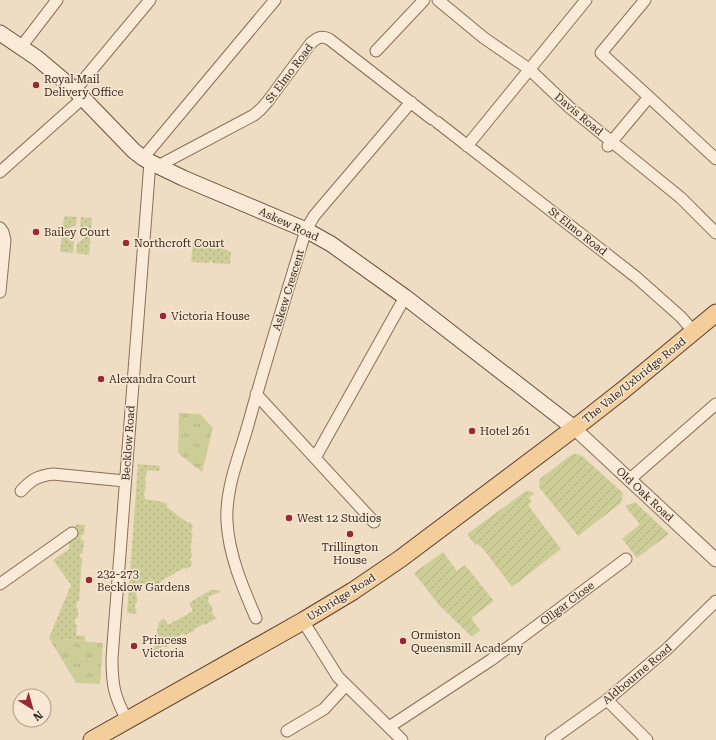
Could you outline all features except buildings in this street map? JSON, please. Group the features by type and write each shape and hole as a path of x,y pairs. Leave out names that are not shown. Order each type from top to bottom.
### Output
{"main road":[{"name":"Askew Road","path":"0,33 51,70 79,94 134,151 150,162 306,230 331,244 405,298 574,428"},
{"name":"The Vale/Uxbridge Road","path":"574,428 622,391 716,313"},
{"name":"Uxbridge Road","path":"103,738 127,720 303,621 353,591 400,559 574,428"}],"street":[{"path":"21,47 57,0"},
{"path":"0,172 79,94 150,0"},
{"path":"150,162 275,0"},
{"path":"376,51 424,0"},
{"name":"Davis Road","path":"438,0 484,38 529,69 609,144 681,198 716,233"},
{"path":"467,146 586,0"},
{"path":"645,0 601,53 716,159"},
{"name":"St Elmo Road","path":"150,162 254,115 268,101 311,43 319,37 324,37 435,120 631,273 681,317 694,332"},
{"path":"609,144 649,97"},
{"name":"Askew Crescent","path":"256,618 245,591 233,554 227,523 227,508 230,483 256,394 306,230 314,216 411,102"},
{"name":"Becklow Road","path":"127,720 116,696 112,673 150,162"},
{"path":"0,228 3,232 5,240 0,292"},
{"path":"315,458 405,298"},
{"path":"256,394 374,522"},
{"path":"629,480 716,404"},
{"name":"Old Oak Road","path":"574,428 716,560"},
{"path":"21,491 35,478 53,474 126,481"},
{"path":"0,584 72,533"},
{"name":"Ollgar Close","path":"389,727 491,660 626,559"},
{"name":"Aldbourne Road","path":"551,740 607,700 667,649 716,601"},
{"path":"303,621 338,677 402,740"},
{"path":"287,731 324,709 346,685"},
{"path":"607,700 647,740"}],"green space":[{"path":"64,216 77,217 76,225 70,228 68,232 69,238 74,242 73,253 60,252"},
{"path":"81,217 92,218 89,255 76,253 77,243 84,238 85,235 83,228 80,226"},
{"path":"197,239 231,252 230,264 213,263 212,261 209,263 191,262 193,242"},
{"path":"179,413 200,414 213,428 202,472 178,453"},
{"path":"574,454 582,456 623,493 621,503 578,536 539,487 540,479"},
{"path":"138,464 160,466 159,471 148,470 146,474 145,492 143,494 145,499 167,504 167,507 188,523 189,522 193,525 191,533 193,535 191,545 192,557 190,558 192,562 191,566 186,569 184,568 156,585 139,584 136,594 137,603 135,604 135,608 137,610 136,614 127,613"},
{"path":"526,491 533,492 534,494 529,498 532,502 528,505 561,549 512,587 481,546 480,547 477,543 475,545 467,534"},
{"path":"635,502 669,534 637,558 622,539 639,525 625,506"},
{"path":"75,524 85,525 84,535 81,535 81,540 84,541 83,553 80,554 80,557 82,558 79,601 77,602 76,608 78,608 78,618 75,618 75,624 77,625 76,635 85,636 85,641 49,638 71,585 53,560 69,549 69,538 75,538"},
{"path":"443,552 457,571 465,565 494,601 471,618 480,630 472,637 439,605 414,573"},
{"path":"211,590 219,590 221,592 209,596 208,601 212,606 213,615 217,618 205,625 203,624 194,631 185,635 182,634 174,640 174,642 166,647 163,646 152,654 159,622 164,618 168,625 193,611 189,603"},
{"path":"49,638 103,643 100,684 76,683"}],"place":[{"name":"Royal Mail Delivery Office","path":"36,85"},
{"name":"Bailey Court","path":"36,232"},
{"name":"Northcroft Court","path":"126,243"},
{"name":"Victoria House","path":"163,316"},
{"name":"Alexandra Court","path":"101,379"},
{"name":"Hotel 261","path":"472,431"},
{"name":"West 12 Studios","path":"289,518"},
{"name":"Trillington House","path":"350,534"},
{"name":"232-273 Becklow Gardens","path":"89,580"},
{"name":"Ormiston Queensmill Academy","path":"403,641"},
{"name":"Princess Victoria","path":"134,646"}]}
